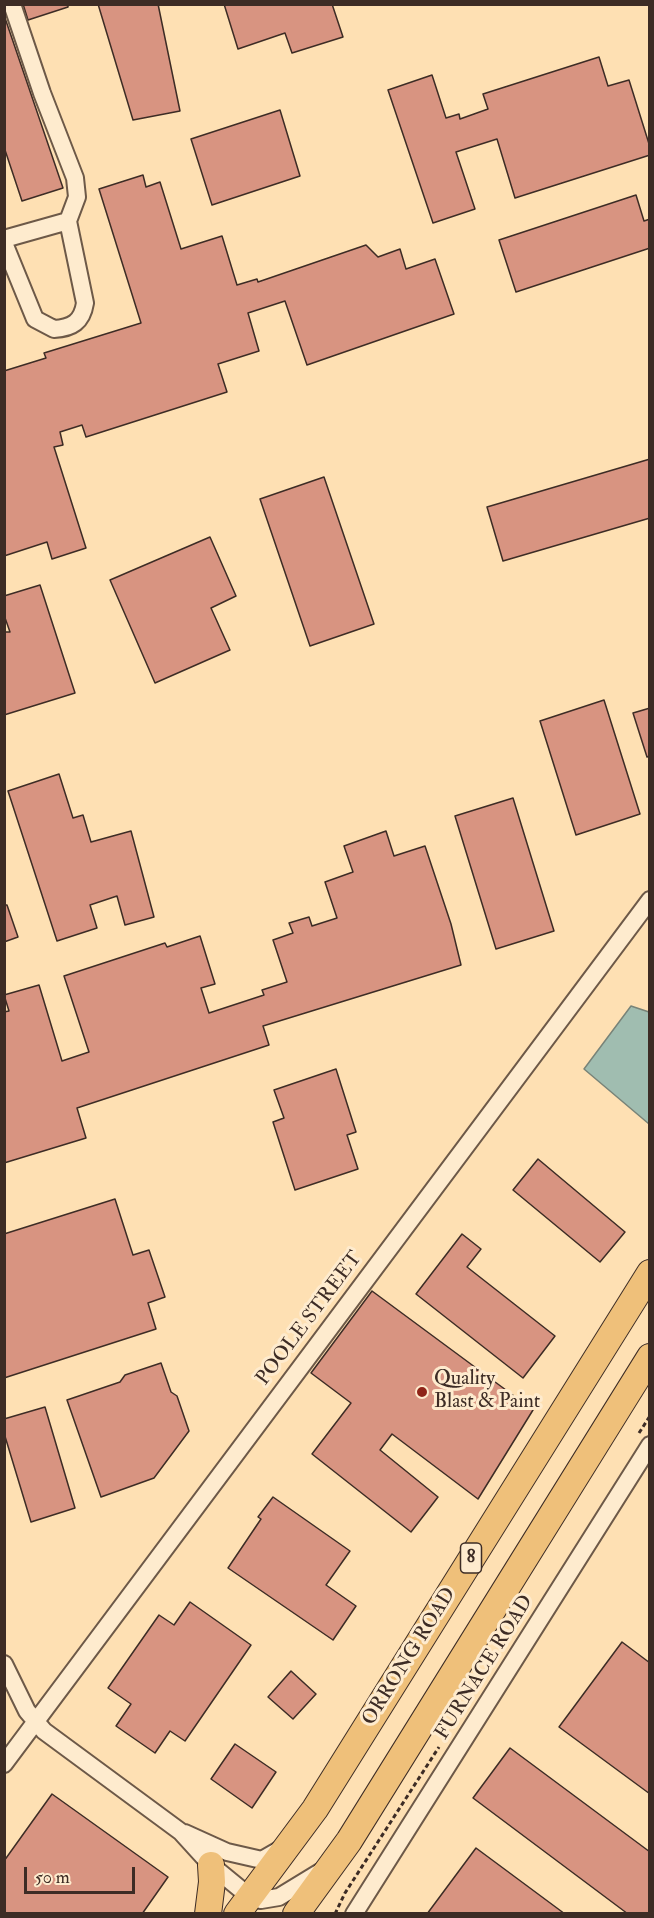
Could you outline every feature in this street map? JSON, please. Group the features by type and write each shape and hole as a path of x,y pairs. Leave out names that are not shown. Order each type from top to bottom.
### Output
{"highway":[{"name":"ORRONG ROAD","path":"244,1905 315,1809 650,1273"},
{"name":"8","path":"296,1914 349,1840 650,1357"},
{"path":"208,1914 212,1882 211,1865"}],"street":[{"path":"12,4 42,93 75,178 77,197 68,221 85,303 83,315 77,323 54,329 41,324 36,319 4,241 68,221"},
{"name":"POOLE STREET","path":"4,1764 650,900"},
{"name":"FURNACE ROAD","path":"354,1914 650,1445"},
{"path":"4,1664 35,1723 56,1741 181,1832 244,1905 279,1897 332,1864"},
{"path":"181,1832 228,1852 262,1860 291,1842"}],"shaded area":[{"path":"631,1006 649,1012 649,1124 584,1069"}],"building":[{"path":"23,4 68,4 68,7 28,20"},
{"path":"98,4 158,4 180,111 133,120"},
{"path":"224,4 332,4 343,37 292,53 285,33 238,49"},
{"path":"4,15 63,188 22,201 4,147"},
{"path":"599,57 608,86 629,80 650,147 650,155 515,198 497,139 456,152 475,209 433,223 388,90 432,75 446,118 459,114 460,119 488,109 483,94"},
{"path":"280,110 300,176 212,205 191,139"},
{"path":"143,175 146,187 160,182 181,249 222,236 237,285 257,279 258,282 366,245 378,257 400,249 406,269 435,259 454,314 307,365 285,301 248,313 259,351 218,364 227,392 86,437 82,425 60,432 63,445 54,447 86,548 52,559 47,542 4,556 4,371 46,358 44,353 141,323 99,189"},
{"path":"636,195 644,221 650,219 650,248 516,292 499,240"},
{"path":"650,459 650,518 503,561 487,507"},
{"path":"324,477 374,624 310,646 260,499"},
{"path":"210,537 236,596 211,608 230,650 155,683 110,580"},
{"path":"40,585 75,693 4,715 4,632 10,632 4,615 4,596"},
{"path":"604,700 640,814 576,835 540,721"},
{"path":"650,708 650,756 647,757 633,713"},
{"path":"59,774 73,818 83,815 91,842 131,831 154,917 125,925 117,896 90,905 97,928 57,941 8,791"},
{"path":"513,798 554,931 496,949 455,816"},
{"path":"386,831 394,856 425,846 451,924 461,965 263,1026 269,1045 77,1108 86,1138 4,1163 4,1012 9,1011 4,995 39,985 62,1061 89,1052 64,976 165,943 167,947 200,936 215,984 201,988 209,1013 264,995 262,990 287,982 273,940 293,933 289,923 309,917 312,926 337,918 325,882 353,872 344,846"},
{"path":"4,905 7,905 18,937 4,942"},
{"path":"336,1069 356,1132 347,1135 358,1169 295,1190 273,1122 284,1118 274,1090"},
{"path":"538,1159 625,1232 600,1262 513,1190"},
{"path":"115,1199 133,1255 149,1250 165,1297 148,1303 156,1329 4,1378 4,1234"},
{"path":"462,1234 481,1249 467,1267 555,1336 523,1378 416,1294"},
{"name":"Quality Blast & Paint","path":"372,1291 533,1410 478,1499 392,1434 380,1450 438,1497 411,1532 312,1454 351,1403 311,1373"},
{"path":"161,1363 171,1392 177,1396 189,1431 154,1478 101,1497 67,1400 120,1382 125,1375"},
{"path":"45,1407 75,1508 31,1522 4,1433 4,1419"},
{"path":"273,1497 350,1551 326,1585 356,1606 333,1640 228,1568 261,1519 258,1517"},
{"path":"190,1602 251,1645 185,1741 170,1731 155,1753 116,1726 131,1704 108,1688 159,1615 174,1625"},
{"path":"622,1642 650,1663 650,1794 559,1727"},
{"path":"291,1671 316,1694 293,1719 268,1697"},
{"path":"235,1744 276,1772 252,1808 211,1779"},
{"path":"510,1748 650,1852 650,1914 628,1914 473,1798"},
{"path":"52,1794 168,1877 142,1914 4,1914 4,1861"},
{"path":"476,1848 565,1914 427,1914"}],"place":[{"name":"Quality Blast & Paint","path":"422,1392"}]}
